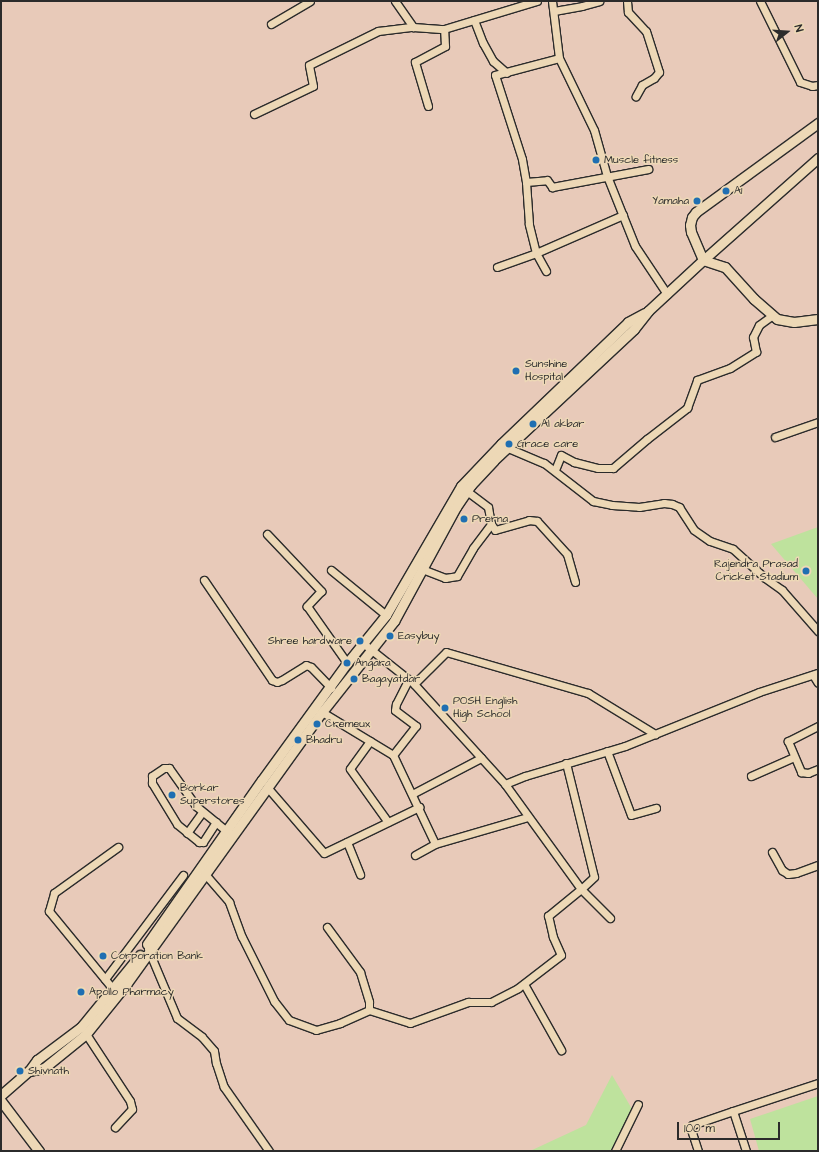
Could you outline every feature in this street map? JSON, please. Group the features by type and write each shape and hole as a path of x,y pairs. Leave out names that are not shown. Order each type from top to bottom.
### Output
{"main road":[{"path":"703,260 690,225 692,217 696,212 815,125"},
{"path":"29,1071 44,1068 86,1034 127,983 212,851 230,833 267,787 322,712 394,621 456,507 467,491 493,461 508,448 628,322 648,311 818,158"},
{"path":"703,260 725,267 754,299 777,319 794,322 818,319"},
{"path":"1,1096 29,1071 37,1060 81,1027 148,949 205,874 230,833 348,663 386,615 461,486 501,444 546,407"},
{"path":"1,1101 39,1151"}],"street":[{"path":"272,24 310,1"},
{"path":"394,1 413,26"},
{"path":"254,114 313,86 309,65 378,31 413,26 444,29 538,1"},
{"path":"552,1 559,58 594,130 607,176 635,246 666,294"},
{"path":"554,11 599,1"},
{"path":"627,1 628,12 646,31 659,72 654,78 642,85 636,96"},
{"path":"760,1 800,82 812,86 818,84"},
{"path":"474,20 483,43 493,61 507,73"},
{"path":"428,106 415,62 446,46 444,29"},
{"path":"546,271 536,253 529,224 526,182 522,159 495,76 559,58"},
{"path":"526,182 547,180 552,187 648,168"},
{"path":"498,267 536,253 623,215"},
{"path":"555,470 561,455 574,462 598,468 613,468 687,408 697,380 730,368 756,352 753,337 759,325 773,315"},
{"path":"776,437 818,422"},
{"path":"508,448 532,456 555,470 593,501 612,506 639,507 664,503 679,507 694,530 710,541 733,549 765,578 782,590 818,631"},
{"path":"467,491 488,507 491,524 496,530 529,520 537,522 567,554 575,582"},
{"path":"422,569 445,578 457,576 473,548 491,524"},
{"path":"267,534 321,591 306,606 348,663"},
{"path":"331,570 386,615"},
{"path":"204,580 272,680 277,682 282,680 306,665 310,667 331,688"},
{"path":"364,644 411,682 505,784 581,889 610,918"},
{"path":"393,755 416,726 395,710 396,704 411,682 446,652 588,693 655,734"},
{"path":"505,784 655,734 759,692 815,674 818,683"},
{"path":"322,712 393,755 419,807 435,844"},
{"path":"818,726 788,741 801,772 808,773 818,769"},
{"path":"370,741 350,769 388,822"},
{"path":"607,751 631,815 656,808"},
{"path":"751,776 794,757"},
{"path":"412,794 481,758"},
{"path":"205,874 229,902 242,937 274,1001 289,1020 316,1030 340,1023 368,1010 410,1023 468,1002 491,1002 524,984 561,956 553,937 548,916 594,877 566,763"},
{"path":"212,851 187,833 178,824 155,789 150,779 152,776 164,768 169,768 196,806 230,833"},
{"path":"267,787 324,854 419,807"},
{"path":"187,833 202,812"},
{"path":"415,855 435,844 528,817"},
{"path":"201,842 216,822"},
{"path":"347,842 360,875"},
{"path":"114,989 49,911 54,893 118,847"},
{"path":"772,852 782,870 788,874 796,874 818,865"},
{"path":"106,979 183,875"},
{"path":"327,927 360,972 369,1002 368,1010"},
{"path":"148,949 177,1018 202,1037 214,1051 216,1063 224,1087 269,1151"},
{"path":"524,984 561,1050"},
{"path":"86,1034 130,1101 132,1109 115,1127"},
{"path":"698,1151 691,1129 692,1125 818,1083"},
{"path":"615,1151 638,1104"},
{"path":"733,1111 746,1151"}],"green space":[{"name":"Rajendra Prasad Cricket Stadium","path":"818,527 818,599 771,544"},
{"path":"612,1075 632,1109 612,1151 530,1151 586,1125"},
{"path":"818,1096 818,1151 759,1151 750,1119"}],"place":[{"name":"Muscle fitness","path":"596,160"},
{"name":"A1","path":"726,191"},
{"name":"Yamaha","path":"697,201"},
{"name":"Sunshine Hospital","path":"516,371"},
{"name":"Al akbar","path":"533,424"},
{"name":"Grace care","path":"509,444"},
{"name":"Prerna","path":"464,519"},
{"name":"Rajendra Prasad Cricket Stadium","path":"806,571"},
{"name":"Easybuy","path":"390,636"},
{"name":"Shree hardware","path":"360,641"},
{"name":"Angara","path":"347,663"},
{"name":"Bagayatdar","path":"354,679"},
{"name":"POSH English High School","path":"445,708"},
{"name":"Cremeux","path":"317,724"},
{"name":"Bhadru","path":"298,740"},
{"name":"Borkar Superstores","path":"172,795"},
{"name":"Corporation Bank","path":"103,956"},
{"name":"Apollo Pharmacy","path":"81,992"},
{"name":"Shivnath","path":"20,1071"}]}
